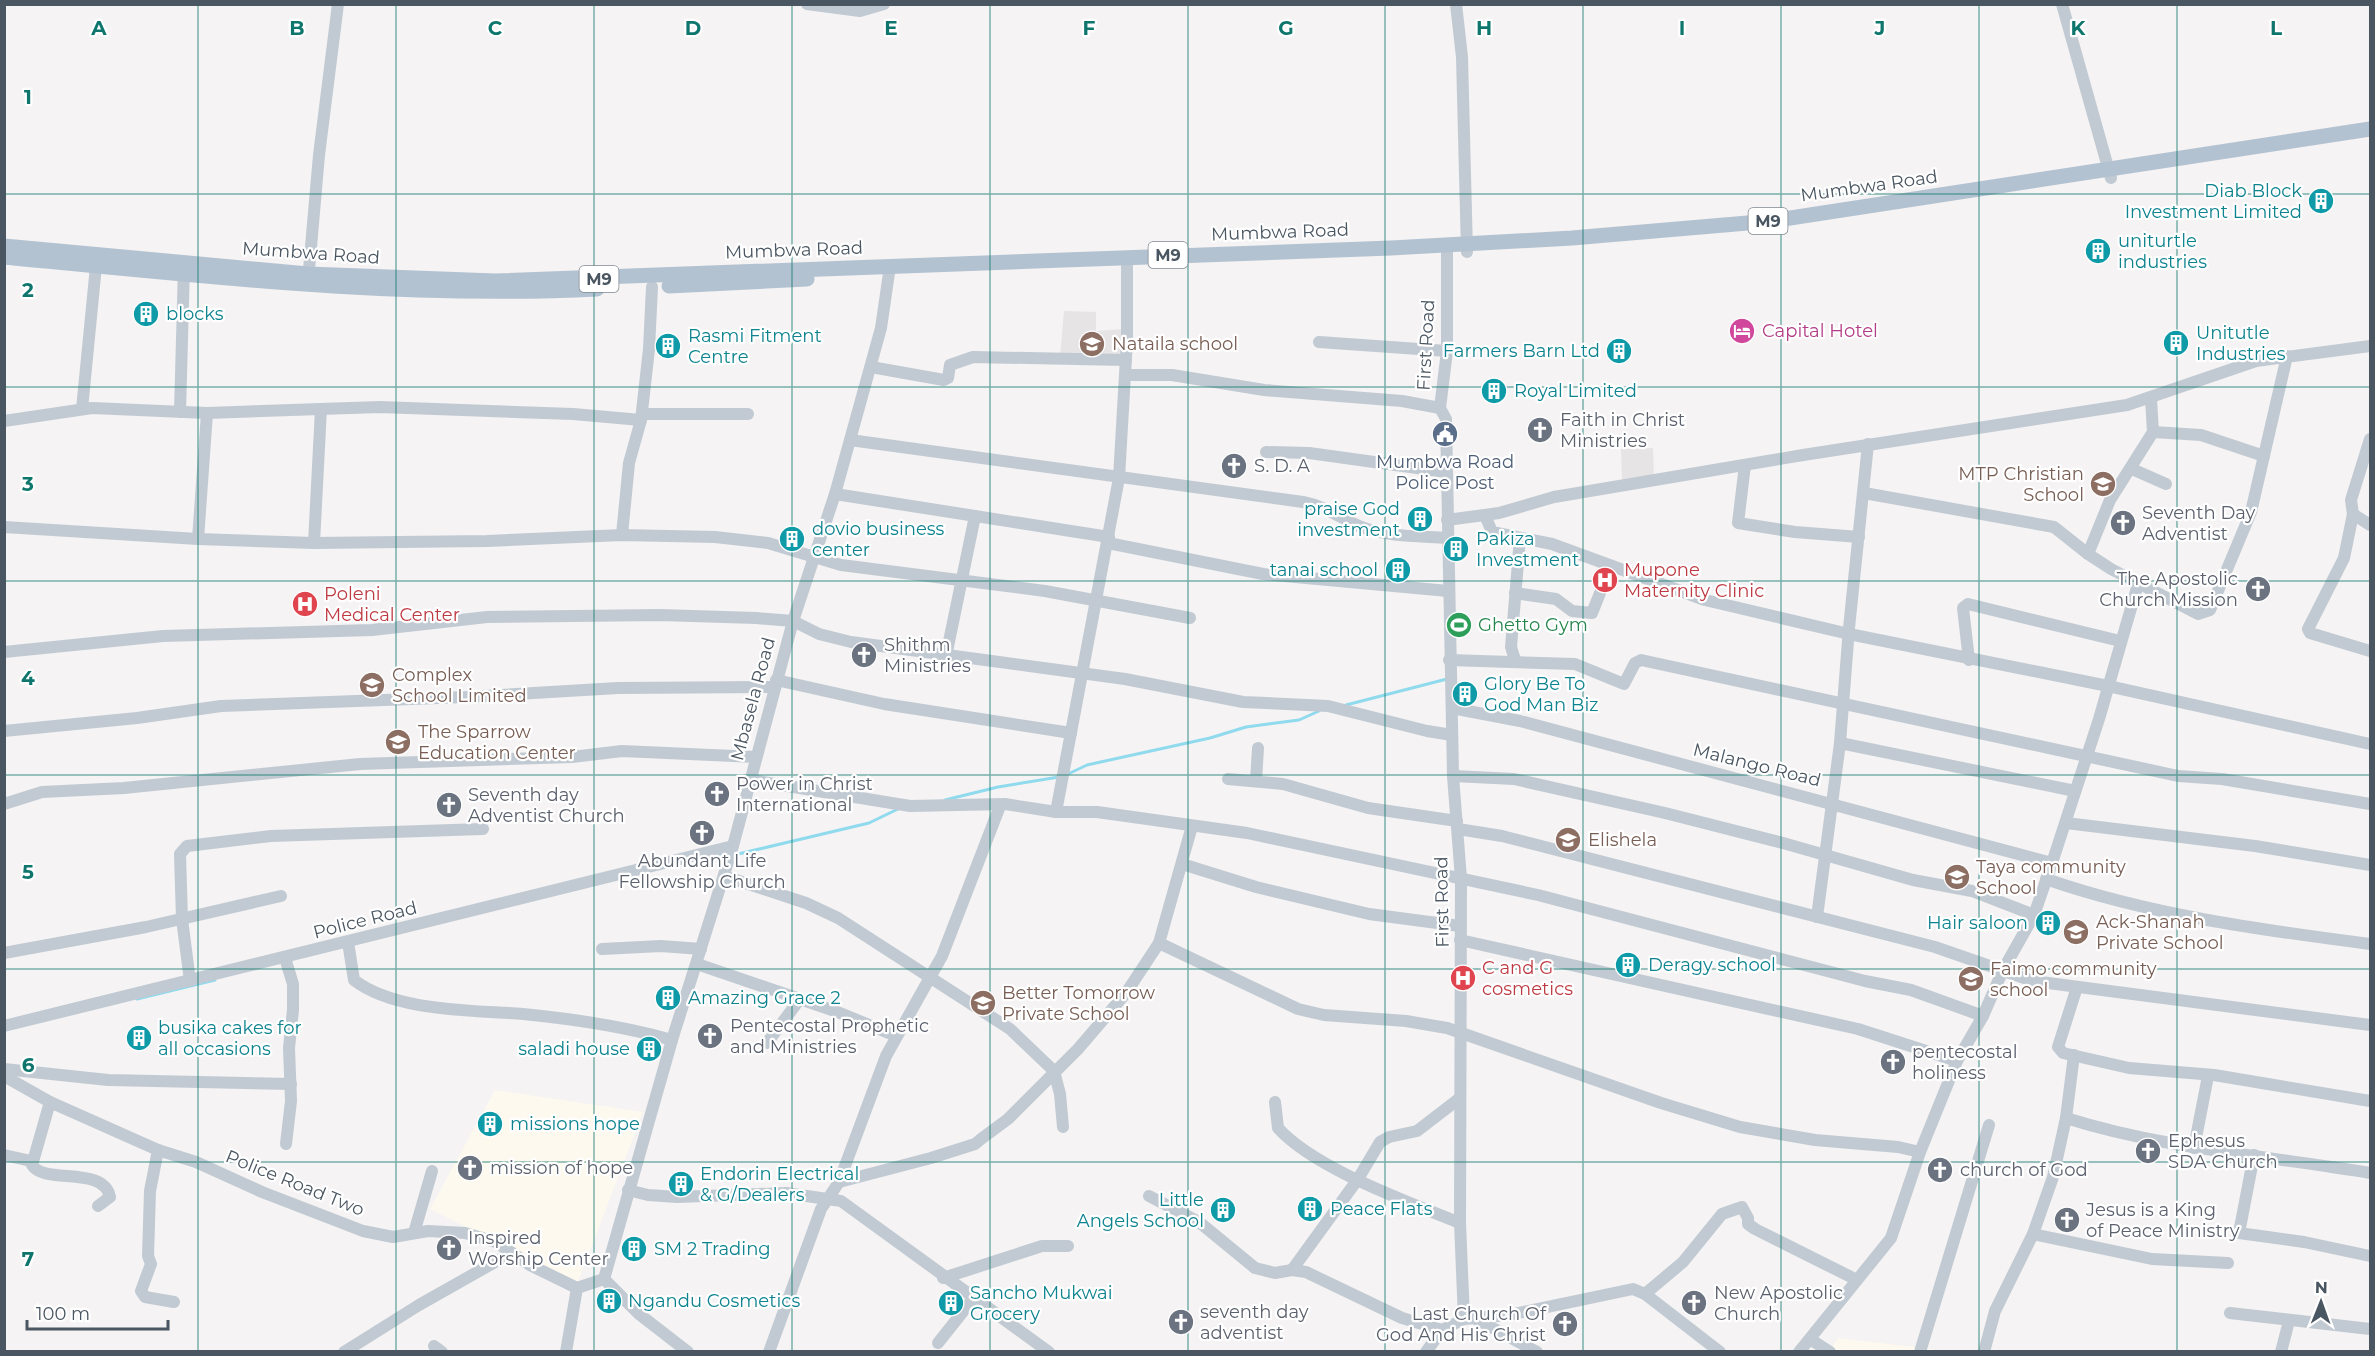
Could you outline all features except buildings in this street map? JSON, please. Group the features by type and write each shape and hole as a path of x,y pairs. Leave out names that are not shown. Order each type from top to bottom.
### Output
{"main road":[{"name":"Mumbwa Road","path":"2110,173 2370,129"},
{"name":"Mumbwa Road","path":"4,246 184,269 491,293 652,287 889,271 1466,248 1656,232 1771,221 2110,173 2370,140"},
{"name":"Mumbwa Road","path":"308,280 548,281 1127,266 1447,248"},
{"name":"Mumbwa Road","path":"4,257 96,266 184,269"}],"street":[{"path":"308,280 338,4"},
{"path":"807,4 860,10 885,4"},
{"path":"1456,4 1462,57 1466,248"},
{"path":"2062,4 2110,173"},
{"name":"First Road","path":"1447,248 1447,351 1440,408 1446,419 1449,660 1453,776 1461,879 1460,1223 1470,1319"},
{"path":"82,408 96,266"},
{"path":"1056,812 1098,600 1119,478 1126,375 1127,266"},
{"path":"180,412 184,269"},
{"name":"Mbasela Road","path":"604,1279 672,1040 733,846 793,621 835,494 871,367 881,328 889,271"},
{"path":"622,535 629,463 642,417 652,287"},
{"path":"1319,342 1447,351"},
{"path":"1447,520 1485,515 1554,497 1868,444 2054,417 2151,399 2221,371 2288,356 2370,346"},
{"path":"1864,493 2044,523 2064,533 2088,554 2138,584 2198,614 2210,610 2251,512 2288,356"},
{"path":"871,367 944,380 948,378 950,365 973,357 1126,360"},
{"path":"1126,375 1172,375 1264,390 1402,401 1440,408"},
{"path":"2088,554 2103,514 2153,432 2151,399"},
{"path":"4,421 82,408 207,413 380,407 642,417 748,414"},
{"path":"314,543 321,409"},
{"path":"198,539 207,413"},
{"path":"2153,432 2201,435 2264,456"},
{"path":"850,440 1309,503 1323,506 1378,532 1447,538"},
{"path":"1817,917 1840,743 1868,444"},
{"path":"2369,447 2350,500 2353,514 2344,558 2308,629 2310,633 2370,651"},
{"path":"1266,453 1309,453 1446,472"},
{"path":"1745,465 1738,522 1795,532 1859,537"},
{"path":"2132,469 2166,484"},
{"path":"835,494 1109,540 1214,565 1303,580 1448,591"},
{"path":"2353,514 2370,525"},
{"path":"1485,515 1492,532 1552,544 1583,554 1690,596 1849,634 1969,660 2108,686 2370,744"},
{"path":"946,656 975,516"},
{"path":"4,527 198,539 314,543 476,542 622,535 752,541 842,565 962,579 1098,600 1190,618"},
{"path":"1515,660 1511,647 1520,538"},
{"path":"1799,1352 1891,1238 1920,1152 1957,1061 1983,1016 2003,970 2034,915 2066,823 2138,584"},
{"path":"1515,593 1556,598 1572,611 1592,613 1600,593"},
{"path":"1969,660 1963,608 1968,604 2120,641"},
{"path":"4,652 163,636 372,630 487,617 660,615 793,621 831,638 946,656 1145,682 1243,702 1328,706 1452,735"},
{"path":"1449,660 1515,660 1575,664 1624,684 1628,681 1635,663 1641,660 2178,776 2222,778 2370,804"},
{"path":"4,731 231,706 466,697 618,688 775,684 1071,733"},
{"name":"Malango Road","path":"1452,708 1520,721 2052,863"},
{"path":"1840,743 2076,791"},
{"path":"1256,781 1258,748"},
{"path":"4,804 42,792 124,788 360,764 572,757 622,751 756,757"},
{"path":"1453,776 1514,779 1665,813 1913,880 1978,893 2034,915"},
{"path":"1228,779 1292,786 1368,808 1502,836 1935,947 2018,977 2078,987 2304,1014 2370,1025"},
{"path":"751,780 910,806 1011,805 1056,812 1097,812 1247,833 1589,908 1865,981 1911,990 1983,1016"},
{"path":"769,1352 821,1209 839,1182 886,1056 930,980 954,929 1000,806"},
{"path":"2066,823 2255,846 2370,865"},
{"path":"839,1182 975,1144 1008,1119 1078,1049 1126,993 1159,943 1191,826"},
{"path":"190,981 182,919 180,854 187,846 271,836 483,829"},
{"name":"Police Road","path":"4,1026 733,846"},
{"path":"1182,864 1256,887 1369,914 1460,926"},
{"path":"724,876 806,903 838,918 884,945 930,980 966,999 1010,1029 1054,1071 1060,1094 1063,1127"},
{"path":"2046,879 2076,890 2218,920 2370,944"},
{"path":"4,953 182,919 281,896"},
{"path":"1460,940 1858,1029 1957,1061"},
{"path":"348,942 354,980 398,999 438,1007 631,1028 672,1040"},
{"path":"1159,943 1298,1009 1324,1015 1416,1023 1460,1032 1661,1103 1740,1127 1815,1140 1898,1147 1920,1152"},
{"path":"602,949 661,946 701,949"},
{"path":"285,958 293,984 289,1048 291,1083 286,1144"},
{"path":"697,964 800,999 896,1036"},
{"path":"2078,987 2058,1047 2059,1051 2129,1068 2208,1076 2370,1101"},
{"path":"767,1043 800,999"},
{"path":"1984,1352 1995,1311 2033,1234 2053,1177 2066,1118 2074,1055"},
{"path":"4,1069 26,1069 108,1080 291,1083"},
{"name":"Police Road Two","path":"4,1076 50,1102 158,1150 196,1162 262,1192 363,1231 393,1237 428,1231 465,1233 495,1242 577,1288"},
{"path":"2194,1148 2208,1076"},
{"path":"1292,1270 1358,1179 1380,1142 1389,1137 1417,1131 1461,1098"},
{"path":"50,1102 31,1161 34,1168 42,1173 89,1179 106,1188 110,1197 98,1206"},
{"path":"1275,1102 1275,1120 1283,1134 1358,1179 1460,1223"},
{"path":"2066,1118 2100,1129 2194,1148 2370,1173"},
{"path":"1920,1352 1989,1125"},
{"path":"158,1150 150,1191 148,1256 151,1264 141,1291 145,1297 174,1302"},
{"path":"4,1155 31,1161"},
{"path":"2254,1155 2239,1233 2304,1242 2370,1256"},
{"path":"414,1233 432,1171"},
{"path":"628,1190 648,1195 677,1197 786,1193 829,1198 849,1207 943,1278 1048,1352"},
{"path":"1149,1196 1199,1222 1255,1268 1275,1273 1292,1270 1317,1276 1402,1318 1442,1330"},
{"path":"1645,1294 1683,1262 1722,1214 1742,1207 1748,1218 1748,1224 1755,1229 1855,1280"},
{"path":"2033,1234 2152,1259 2228,1263"},
{"path":"943,1278 1042,1246 1068,1246"},
{"path":"344,1352 419,1305 511,1253"},
{"path":"566,1352 577,1288 604,1279 639,1314 685,1351"},
{"path":"1426,1352 1442,1330 1470,1319 1509,1315 1632,1289 1645,1294 1720,1352"},
{"path":"938,1343 972,1299"},
{"path":"2229,1313 2370,1329"},
{"path":"1470,1319 1537,1352"},
{"path":"2281,1352 2289,1321"},
{"path":"1810,1339 1830,1352"}],"shaded area":[{"name":"Nataila school","path":"1064,311 1096,312 1096,331 1123,329 1123,358 1060,358"},
{"path":"1653,448 1654,477 1622,479 1621,449"},
{"path":"495,1090 643,1112 578,1282 430,1209"},
{"path":"1838,1338 1947,1351 1834,1352 1832,1348"}],"waterway":[{"path":"1346,705 1447,679"},
{"path":"1068,774 1087,765 1210,738 1246,727 1299,720 1319,711"},
{"path":"945,800 998,787 1059,777"},
{"path":"734,855 869,823 900,808"},
{"path":"711,857 724,856"},
{"path":"137,999 215,980"}],"place":[{"name":"Diab Block Investment Limited","path":"2321,201"},
{"name":"uniturtle industries","path":"2098,251"},
{"name":"blocks","path":"146,314"},
{"name":"Capital Hotel","path":"1742,331"},
{"name":"Unitutle Industries","path":"2176,343"},
{"name":"Nataila school","path":"1092,344"},
{"name":"Rasmi Fitment Centre","path":"668,346"},
{"name":"Farmers Barn Ltd","path":"1619,351"},
{"name":"Royal Limited","path":"1494,391"},
{"name":"Faith in Christ Ministries","path":"1540,430"},
{"name":"Mumbwa Road Police Post","path":"1445,434"},
{"name":"S. D. A","path":"1234,466"},
{"name":"MTP Christian School","path":"2103,484"},
{"name":"praise God investment","path":"1420,519"},
{"name":"Seventh Day Adventist","path":"2123,523"},
{"name":"dovio business center","path":"792,539"},
{"name":"Pakiza Investment","path":"1456,549"},
{"name":"tanai school","path":"1398,570"},
{"name":"Mupone Maternity Clinic","path":"1605,580"},
{"name":"The Apostolic Church Mission","path":"2258,589"},
{"name":"Poleni Medical Center","path":"305,604"},
{"name":"Ghetto Gym","path":"1459,625"},
{"name":"Shithm Ministries","path":"864,655"},
{"name":"Complex School Limited","path":"372,685"},
{"name":"Glory Be To God Man Biz","path":"1465,694"},
{"name":"The Sparrow Education Center","path":"398,742"},
{"name":"Power in Christ International","path":"717,794"},
{"name":"Seventh day Adventist Church","path":"449,805"},
{"name":"Abundant Life Fellowship Church","path":"702,833"},
{"name":"Elishela","path":"1568,840"},
{"name":"Taya community School","path":"1957,877"},
{"name":"Hair saloon","path":"2048,923"},
{"name":"Ack-Shanah Private School","path":"2076,932"},
{"name":"Deragy school","path":"1628,965"},
{"name":"C and G cosmetics","path":"1463,978"},
{"name":"Faimo community school","path":"1971,979"},
{"name":"Amazing Grace 2","path":"668,998"},
{"name":"Better Tomorrow Private School","path":"983,1003"},
{"name":"Pentecostal Prophetic and Ministries","path":"710,1036"},
{"name":"busika cakes for all occasions","path":"139,1038"},
{"name":"saladi house","path":"649,1049"},
{"name":"pentecostal holiness","path":"1893,1062"},
{"name":"missions hope","path":"490,1124"},
{"name":"Ephesus SDA Church","path":"2148,1151"},
{"name":"mission of hope","path":"470,1168"},
{"name":"church of God","path":"1940,1170"},
{"name":"Endorin Electrical & G/Dealers","path":"681,1184"},
{"name":"Peace Flats","path":"1310,1209"},
{"name":"Little Angels School","path":"1223,1210"},
{"name":"Jesus is a King of Peace Ministry","path":"2067,1220"},
{"name":"Inspired Worship Center","path":"449,1248"},
{"name":"SM 2 Trading","path":"634,1249"},
{"name":"Ngandu Cosmetics","path":"609,1301"},
{"name":"Sancho Mukwai Grocery","path":"951,1303"},
{"name":"New Apostolic Church","path":"1694,1303"},
{"name":"seventh day adventist","path":"1181,1322"},
{"name":"Last Church Of God And His Christ","path":"1565,1324"}]}
